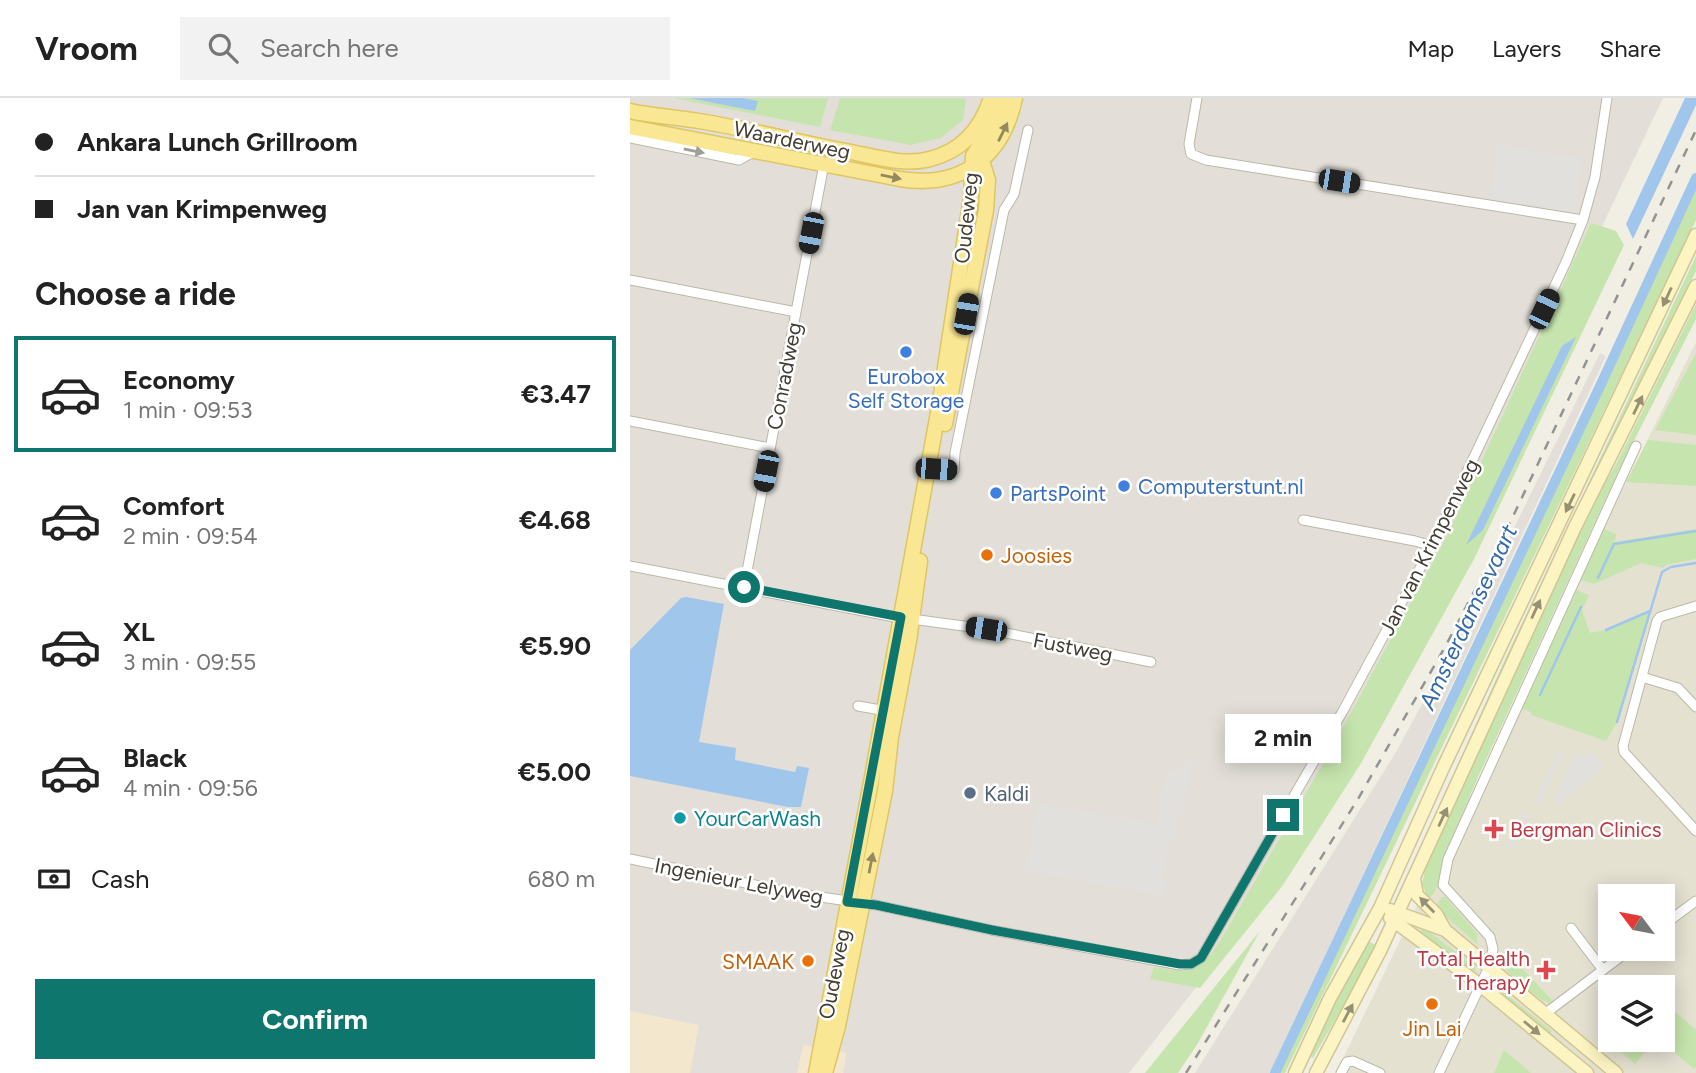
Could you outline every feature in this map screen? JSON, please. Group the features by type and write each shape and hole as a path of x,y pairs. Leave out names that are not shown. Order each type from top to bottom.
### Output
{"main road":[{"name":"Oudeweg","path":"953,150 979,125 991,98"},
{"name":"Oudeweg","path":"976,162 996,119 1001,98"},
{"name":"Oudeweg","path":"976,162 993,150 1004,133 1015,98"},
{"name":"Waarderweg","path":"630,111 698,120 886,159 922,161 953,150"},
{"name":"Waarderweg","path":"630,127 911,181 945,178 976,162"},
{"path":"953,150 976,162"},
{"name":"Oudeweg","path":"816,1073 847,902 890,712 931,469 986,210 988,180 976,162"},
{"path":"1296,1073 1331,998 1380,908 1442,770 1696,235"},
{"path":"1316,1073 1396,917 1481,736 1521,640 1696,286"},
{"name":"Oudeweg","path":"825,1073 838,1026 885,791 890,712"},
{"path":"1414,878 1417,895 1436,914 1445,930 1616,1073"},
{"path":"1380,908 1396,917 1587,1073"},
{"path":"1396,917 1445,930"}],"street":[{"path":"1197,98 1189,145 1191,153 1206,160 1583,220"},
{"name":"Jan van Krimpenweg","path":"847,902 1180,964 1191,964 1201,958 1344,709 1432,546 1566,262 1583,220 1595,177 1607,98"},
{"name":"Oudeweg","path":"931,469 954,470 954,453 1004,210 1014,194 1028,130"},
{"name":"Waarderweg","path":"630,138 740,160 755,151"},
{"name":"Conradweg","path":"744,587 824,164"},
{"path":"630,280 796,312"},
{"path":"630,421 770,448"},
{"path":"1439,1073 1489,967 1493,949 1490,937 1443,885 1448,859 1636,446"},
{"path":"1303,520 1432,546"},
{"name":"Fustweg","path":"630,566 907,618 986,629 1151,662"},
{"path":"1696,607 1660,617 1657,621 1623,739 1625,752 1696,831"},
{"path":"1642,677 1678,688 1696,707"},
{"path":"858,706 890,712"},
{"name":"Ingenieur Lelyweg","path":"630,859 847,902"},
{"path":"1675,917 1695,904"},
{"path":"1571,928 1603,970"},
{"path":"1546,1013 1615,961"},
{"path":"1341,1073 1347,1062 1353,1061 1380,1073"}],"shaded area":[{"path":"630,98 1663,98 1456,534 1212,967 1129,1073 843,1073 846,1053 803,1045 797,1073 690,1073 699,1025 630,1011"},
{"path":"1497,145 1582,158 1575,212 1489,199"},
{"path":"1696,342 1696,1073 1336,1073 1447,843"},
{"path":"1600,353 1606,356 1270,1073 1195,1073 1396,752 1477,603"},
{"path":"1558,752 1564,755 1540,805 1535,802"},
{"path":"1594,753 1605,767 1558,804 1553,801 1574,755"},
{"path":"1192,761 1182,815 1178,815 1174,843 1169,843 1162,879 1166,881 1163,896 1025,870 1038,803 1156,824 1166,775"},
{"path":"1521,812 1528,815 1513,848 1507,845"},
{"path":"630,1011 846,1053 843,1073 630,1073"}],"green space":[{"path":"673,98 689,98 755,110 757,101 743,98 828,98 820,127"},
{"path":"840,98 966,99 963,120 941,138 911,145 830,130"},
{"path":"1696,186 1696,220 1285,1073 1274,1073"},
{"path":"1591,223 1616,231 1624,245 1474,559 1360,765 1283,885 1200,988 1150,979 1154,967 1185,970 1199,966 1220,941 1323,764 1450,530"},
{"path":"1696,256 1696,271 1570,527 1399,896 1507,655"},
{"path":"1696,304 1696,319 1620,468 1479,775 1446,852 1440,883 1429,900 1422,884 1425,870 1582,523 1615,466"},
{"path":"1696,353 1696,435 1655,430"},
{"path":"1648,440 1696,445 1696,486 1626,482"},
{"path":"1604,529 1617,535 1614,542 1696,529 1696,559 1666,565 1663,568 1641,563 1594,584 1581,580"},
{"path":"1576,590 1589,595 1582,610 1590,633 1606,630 1650,611 1617,722 1606,741 1531,715 1531,712 1522,709"},
{"path":"1442,897 1445,897 1477,933 1477,944 1435,907"},
{"path":"1423,927 1475,967 1475,971 1420,933"},
{"path":"1260,931 1198,1043 1178,1073 1145,1073"},
{"path":"1368,941 1378,946 1313,1058 1308,1055 1334,1001"},
{"path":"1503,952 1553,1001 1548,1003 1542,1000 1515,979 1505,966"},
{"path":"1489,981 1552,1031 1549,1035 1490,985"},
{"path":"1675,1012 1696,1030 1694,1069 1674,1052"},
{"path":"1504,1050 1531,1073 1494,1073"},
{"path":"1621,1052 1645,1052 1635,1064"}],"water":[{"path":"689,98 743,98 758,101 755,111"},
{"path":"1685,98 1696,98 1696,105 1633,239 1626,224"},
{"path":"1576,337 1483,530 1466,545 1562,346"},
{"path":"681,598 724,604 699,742 736,748 735,760 795,772 797,766 809,768 801,807 788,807 630,776 630,650"}],"waterway":[{"name":"Amsterdamsevaart","path":"1275,1073 1696,178"},
{"path":"1598,578 1614,544 1696,531"},
{"path":"1617,722 1662,572 1671,567 1696,563"},
{"path":"1540,695 1581,607"},
{"path":"1606,630 1650,611"}],"railway":[{"path":"1186,1073 1358,799 1445,647 1508,527 1696,130"}],"place":[{"name":"Eurobox Self Storage","path":"906,352"},
{"name":"Computerstunt.nl","path":"1124,486"},
{"name":"PartsPoint","path":"996,493"},
{"name":"Joosies","path":"987,555"},
{"name":"Kaldi","path":"970,793"},
{"name":"YourCarWash","path":"680,818"},
{"name":"Bergman Clinics","path":"1494,829"},
{"name":"SMAAK","path":"808,961"},
{"name":"Total Health Therapy","path":"1546,970"},
{"name":"Jin Lai","path":"1432,1004"}],"route":[{"path":"744,587 901,617 872,782 847,902 876,905 992,930 1191,964 1201,958 1283,815"}]}
